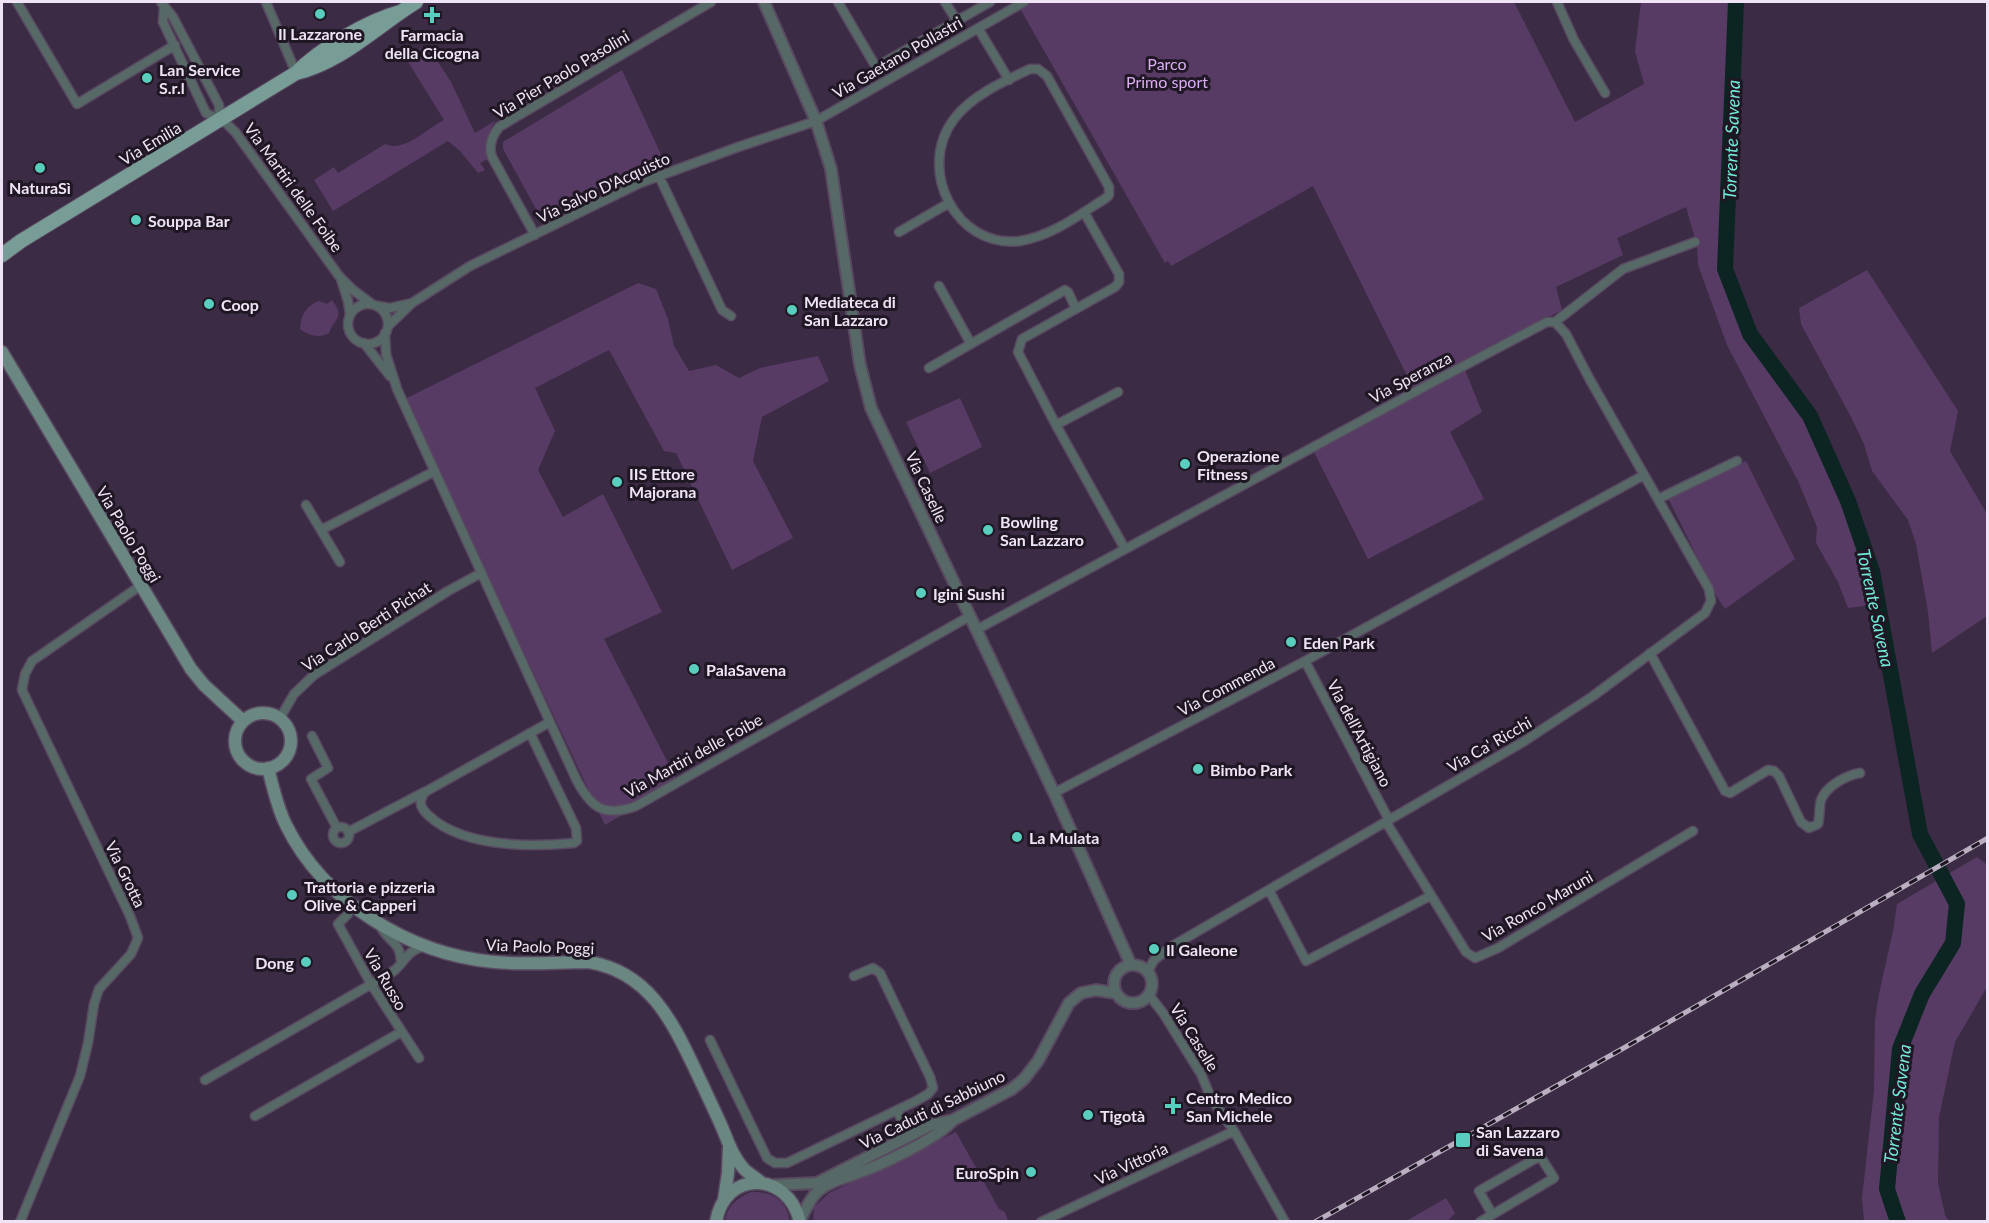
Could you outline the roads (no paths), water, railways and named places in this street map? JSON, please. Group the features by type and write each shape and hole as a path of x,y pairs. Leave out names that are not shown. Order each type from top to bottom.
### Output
{"main road":[{"name":"Via Emilia","path":"2,255 171,148 296,74 316,69 384,26 416,2"},
{"name":"Via Emilia","path":"2,249 21,241"},
{"name":"Via Paolo Poggi","path":"2,352 191,669 204,685 243,721"},
{"path":"261,713 280,718 290,733 289,752 284,760 268,768 255,768 240,756 236,738 243,721 254,714 261,713"},
{"name":"Via Paolo Poggi","path":"268,768 285,823 307,859 331,886 379,924 449,954 492,962 589,962 609,966 646,990 658,1002 675,1027 722,1127 729,1148"},
{"path":"729,1148 744,1169 767,1184 784,1191 793,1202 800,1221"},
{"path":"716,1221 724,1200 729,1148"},
{"path":"724,1200 736,1189 748,1184 767,1184"}],"street":[{"path":"17,2 77,104 175,45"},
{"path":"266,2 296,74"},
{"name":"Via Pier Paolo Pasolini","path":"535,235 492,158 491,141 499,127 711,2"},
{"name":"Via Caselle","path":"764,2 816,121 831,169 857,346 867,397 1054,793 1131,965"},
{"path":"838,2 876,67 990,2"},
{"path":"945,2 957,21"},
{"name":"Via Gaetano Pollastri","path":"816,121 1024,2"},
{"path":"1557,2 1574,40 1605,93"},
{"path":"163,5 173,17 219,105 220,121"},
{"name":"Via Martiri delle Foibe","path":"163,5 163,22 202,108 237,133 339,276 364,300 375,305 386,315 386,354 392,378 585,795 601,809 623,811 648,800 970,616"},
{"path":"978,28 1009,80"},
{"path":"1030,69 1038,69 1047,76 1109,187 1109,195 1106,198 1044,235 1010,241 976,230 962,220 949,203 943,189 939,168 940,150 948,128 967,106 1009,80 1030,69"},
{"name":"Via Salvo D'Acquisto","path":"412,303 470,267 588,207 659,176 816,121"},
{"path":"659,176 722,310 731,316"},
{"path":"898,232 949,203"},
{"path":"1084,212 1120,279 1115,287 1022,339 1018,345 1018,352 1125,549"},
{"path":"1695,242 1623,269 1555,322 1566,334 1658,499 1737,461"},
{"name":"Via Martiri delle Foibe","path":"339,276 348,301 351,332 356,339 364,343 392,378"},
{"path":"939,286 970,344"},
{"path":"929,368 1065,290 1076,309"},
{"path":"350,318 357,307 365,304 390,308 412,303"},
{"path":"364,343 375,342 412,303"},
{"name":"Via Speranza","path":"976,630 1536,326 1555,322"},
{"path":"1056,425 1118,392"},
{"path":"321,530 435,471"},
{"name":"Via Commenda","path":"1054,793 1305,661 1644,475"},
{"name":"Via Ca' Ricchi","path":"1148,970 1154,960 1174,945 1558,720 1702,615 1710,604 1709,589 1658,499"},
{"path":"306,505 340,562"},
{"name":"Via Carlo Berti Pichat","path":"280,718 294,694 314,675 448,591 481,573"},
{"name":"Via Grotta","path":"20,1221 80,1076 99,989 131,954 138,938 130,916 32,716 22,690 25,674 32,661 140,585"},
{"path":"1650,653 1725,791 1730,793 1768,770 1774,771 1779,776 1801,822 1809,828 1818,824 1823,795 1847,777 1860,773"},
{"name":"Via dell'Artigiano","path":"1305,661 1387,821"},
{"path":"337,828 333,835 337,842 342,843 346,840 348,832 550,722"},
{"path":"425,792 420,799 420,804 425,812 432,819 454,831 504,844 574,843 577,841 576,828 530,733"},
{"path":"312,736 328,768 311,779 337,828"},
{"name":"Via Ronco Maruni","path":"1387,821 1430,896 1466,952 1475,958 1498,948 1693,831"},
{"path":"337,828 344,827 348,832"},
{"path":"1269,890 1306,961 1430,896"},
{"name":"Via Russo","path":"348,914 338,924 371,984 419,1058"},
{"path":"379,924 384,936 395,942 400,949 401,961"},
{"path":"205,1080 371,984 394,970 414,949 426,946"},
{"path":"1096,990 1115,993 1117,975 1121,969 1131,965 1142,966 1148,970"},
{"path":"710,1040 770,1162 787,1163 932,1091 933,1085 880,973 873,968 854,976"},
{"name":"Via Caselle","path":"1115,993 1121,1001 1127,1004 1140,1002 1149,995 1151,981 1148,970"},
{"name":"Via Caduti di Sabbiuno","path":"767,1184 798,1185 825,1180 909,1136 942,1121 953,1120 1012,1089 1024,1079 1046,1047 1069,1003 1081,993 1096,990 1117,975"},
{"name":"Via Caselle","path":"1149,995 1201,1074 1211,1098 1234,1131 1285,1221"},
{"path":"255,1116 401,1032"},
{"path":"897,1110 909,1136"},
{"path":"800,1221 810,1202 828,1185 922,1142 947,1128 953,1120"},
{"name":"Via Vittoria","path":"1041,1221 1234,1131"},
{"path":"1480,1221 1554,1178 1540,1156 1479,1191 1492,1214"}],"waterway":[{"name":"Torrente Savena","path":"1736,2 1725,269 1750,334 1810,416 1848,501 1872,571 1920,834 1957,904 1953,943 1922,994 1900,1049 1887,1189 1898,1222"}],"railway":[{"path":"1315,1222 1622,1049 1988,838"}],"place":[{"name":"Il Lazzarone","path":"320,14"},
{"name":"Farmacia della Cicogna","path":"432,15"},
{"name":"Lan Service S.r.l","path":"147,78"},
{"name":"NaturaSì","path":"40,168"},
{"name":"Souppa Bar","path":"136,220"},
{"name":"Coop","path":"209,304"},
{"name":"Mediateca di San Lazzaro","path":"792,310"},
{"name":"Operazione Fitness","path":"1185,464"},
{"name":"IIS Ettore Majorana","path":"617,482"},
{"name":"Bowling San Lazzaro","path":"988,530"},
{"name":"Igini Sushi","path":"921,593"},
{"name":"Eden Park","path":"1291,642"},
{"name":"PalaSavena","path":"694,669"},
{"name":"Bimbo Park","path":"1198,769"},
{"name":"La Mulata","path":"1017,837"},
{"name":"Trattoria e pizzeria Olive & Capperi","path":"292,895"},
{"name":"Il Galeone","path":"1154,949"},
{"name":"Dong","path":"306,962"},
{"name":"Centro Medico San Michele","path":"1173,1106"},
{"name":"Tigotà","path":"1088,1115"},
{"name":"San Lazzaro di Savena","path":"1463,1140"},
{"name":"EuroSpin","path":"1031,1172"}],"park label":[{"name":"Parco Primo sport","path":"1167,72"}]}
